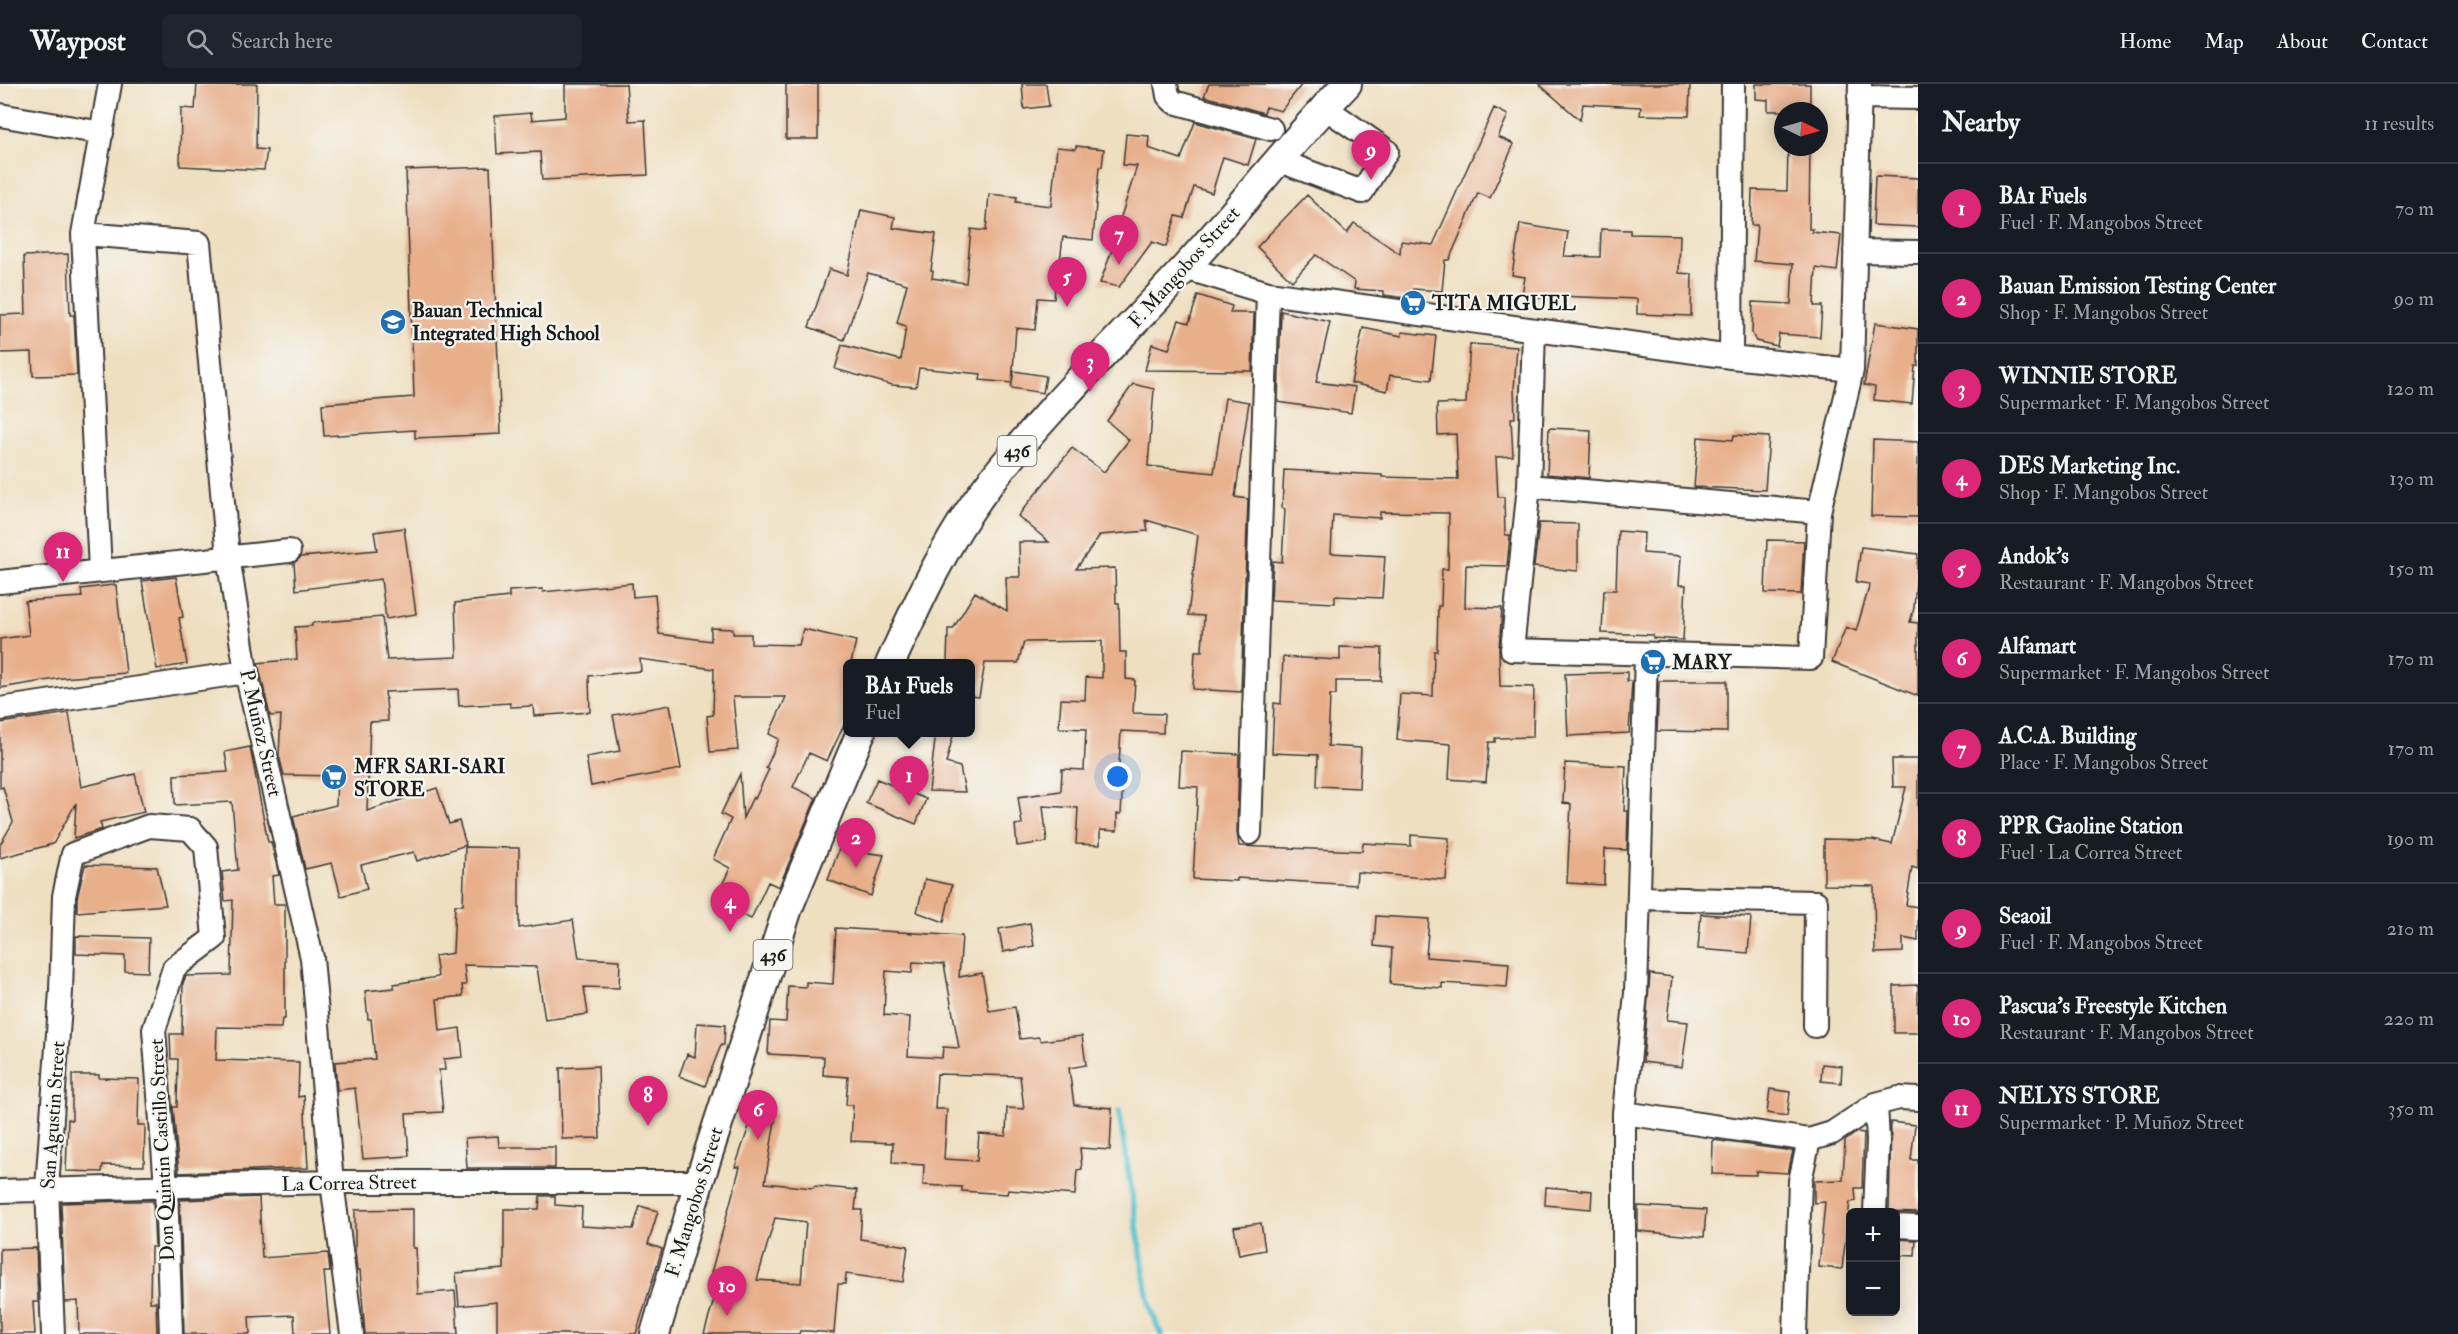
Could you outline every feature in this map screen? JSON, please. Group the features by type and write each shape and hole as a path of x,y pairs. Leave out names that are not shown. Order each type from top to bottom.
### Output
{"main road":[{"name":"F. Mangobos Street","path":"892,659 917,603 951,541 988,485 1056,405 1185,268 1280,161 1324,107 1347,84"},
{"name":"F. Mangobos Street","path":"655,1334 699,1182 788,908 859,737"}],"street":[{"path":"100,570 83,234 110,84"},
{"path":"1167,84 1168,96 1174,102 1271,129"},
{"path":"1731,357 1733,84"},
{"path":"1534,331 1529,486 1512,650 1811,658 1819,512 1852,370 1860,91 1918,98"},
{"path":"1280,161 1362,192 1387,151 1324,107"},
{"path":"0,115 102,133"},
{"name":"P. Muñoz Street","path":"83,234 199,243 228,556 246,672 312,958 332,1182 352,1334"},
{"path":"1855,252 1918,252"},
{"path":"1185,268 1268,293 1731,357 1852,370"},
{"path":"1250,832 1268,293"},
{"path":"1529,486 1819,512"},
{"path":"0,582 289,551"},
{"path":"1624,1334 1624,1113 1636,993 1646,654"},
{"path":"0,709 246,672"},
{"name":"San Agustin Street","path":"53,1334 47,1188 61,991 64,896 74,854 149,826 190,829 206,847 214,938 174,968"},
{"path":"1639,898 1816,902 1815,1026"},
{"name":"Don Quintin Castillo Street","path":"171,1334 166,1186 154,1030 174,968"},
{"path":"1624,1113 1809,1140 1832,1133 1876,1104 1899,1098 1918,1098"},
{"path":"1875,1208 1878,1140 1876,1104"},
{"path":"1795,1334 1800,1181 1809,1140"},
{"name":"La Correa Street","path":"0,1191 332,1182 699,1182"},
{"path":"1900,1226 1918,1227"}],"building":[{"path":"197,84 257,84 256,149 267,150 264,170 180,166 181,108 195,109"},
{"path":"565,84 626,84 629,121 645,120 648,175 542,180 540,152 497,154 495,116 531,113 532,120 565,117"},
{"path":"786,84 818,84 818,139 786,139"},
{"path":"1022,84 1046,84 1049,106 1024,109"},
{"path":"1209,84 1302,84 1281,111 1266,107 1264,113 1204,96"},
{"path":"1539,84 1690,84 1689,116 1640,115 1641,107 1583,104 1580,120"},
{"path":"1756,84 1810,84 1810,102 1774,102 1774,111 1768,111 1768,100 1756,99"},
{"path":"1494,108 1508,115 1498,137 1514,144 1490,198 1478,193 1449,260 1445,260 1442,291 1413,289 1412,299 1384,295 1384,291 1354,289 1355,282 1316,255 1292,281 1257,247 1307,195 1347,233 1354,223 1400,254 1401,241 1433,245"},
{"path":"1195,122 1256,139 1248,165 1223,157 1212,193 1194,187 1184,218 1176,216 1166,247 1152,242 1119,287 1100,283 1115,242 1113,242 1137,166 1123,165 1126,134 1149,136 1148,148 1181,159"},
{"path":"1076,146 1104,149 1102,167 1099,167 1093,240 1063,237 1060,261 1057,261 1054,299 1038,298 1035,330 1016,328 1012,383 980,380 981,374 919,368 916,387 892,385 835,369 842,345 901,360 906,326 897,323 907,284 868,273 844,340 809,327 829,269 847,275 861,210 895,217 893,228 936,234 932,278 966,283 971,229 986,231 989,194 1017,197 1016,202 1051,206 1057,147 1076,149"},
{"path":"1788,156 1810,156 1809,229 1813,229 1812,232 1841,235 1837,271 1816,268 1814,306 1822,306 1820,337 1779,334 1777,346 1756,341 1752,333 1753,302 1791,304 1793,264 1754,261 1757,225 1751,225 1752,190 1787,191"},
{"path":"490,167 501,434 415,438 415,430 324,436 322,404 414,397 406,170"},
{"path":"1875,176 1918,178 1918,227 1873,225"},
{"path":"1520,224 1568,232 1564,256 1600,257 1601,229 1630,230 1630,234 1680,235 1679,273 1692,274 1691,316 1637,314 1637,299 1555,296 1554,300 1522,295 1525,277 1512,275"},
{"path":"68,254 70,315 74,315 77,375 33,376 32,352 0,353 0,315 26,314 24,256"},
{"path":"1198,295 1232,306 1230,313 1254,313 1252,371 1145,370 1152,344 1169,349 1179,320 1189,323"},
{"path":"1281,311 1330,322 1316,382 1355,387 1351,413 1278,402"},
{"path":"1875,323 1918,329 1918,366 1915,366 1912,404 1874,400 1875,387 1864,385"},
{"path":"1363,328 1402,336 1402,332 1436,336 1431,380 1390,375 1387,391 1351,383"},
{"path":"1470,344 1517,347 1514,389 1515,418 1511,418 1513,456 1496,457 1498,497 1504,497 1505,535 1510,535 1507,566 1466,565 1465,607 1502,608 1499,649 1500,686 1534,687 1533,737 1495,738 1495,742 1489,742 1486,782 1449,779 1451,744 1397,740 1400,694 1433,696 1434,651 1437,651 1442,569 1448,569 1449,513 1380,512 1380,518 1333,515 1331,553 1385,556 1382,598 1335,596 1335,603 1271,600 1273,561 1282,562 1285,509 1282,508 1284,470 1382,475 1382,477 1458,479 1456,434 1438,435 1437,404 1466,403"},
{"path":"1014,371 1046,376 1043,393 1011,388"},
{"path":"1133,384 1154,389 1148,466 1214,473 1225,398 1249,402 1235,497 1248,499 1241,692 1193,689 1195,651 1202,651 1204,616 1188,615 1198,535 1146,520 1148,531 1100,535 1076,569 1115,568 1116,603 1119,603 1120,652 1126,652 1126,679 1135,680 1133,713 1164,714 1163,733 1121,731 1118,780 1123,780 1121,814 1117,814 1117,831 1100,830 1100,845 1076,844 1078,808 1043,806 1047,842 1017,846 1015,825 1022,824 1018,797 1061,791 1062,769 1084,770 1086,729 1059,728 1061,699 1085,700 1086,677 1102,678 1102,641 1024,642 1018,663 985,663 979,697 975,697 975,659 947,659 948,629 953,629 975,592 1007,611 1006,577 1020,577 1019,542 1049,542 1018,516 1072,448 1104,472 1129,440 1107,421"},
{"path":"1549,428 1591,430 1589,478 1547,474"},
{"path":"1734,435 1769,437 1765,490 1694,487 1698,437 1733,440"},
{"path":"1873,440 1918,442 1918,517 1871,516"},
{"path":"1539,523 1578,524 1578,571 1534,567"},
{"path":"404,528 416,614 386,619 381,579 296,590 294,563 301,557 377,550 374,532"},
{"path":"1618,531 1644,533 1643,553 1681,556 1679,585 1686,585 1683,640 1653,638 1653,635 1602,633 1604,590 1616,590"},
{"path":"1767,540 1804,541 1801,594 1765,593"},
{"path":"1861,547 1918,554 1914,608 1910,622 1918,623 1918,696 1832,662 1846,627 1856,631 1870,584 1856,582"},
{"path":"176,577 183,617 179,618 187,664 157,669 142,581"},
{"path":"632,583 633,597 655,595 659,634 711,641 711,628 733,629 733,634 751,634 751,644 799,645 803,629 856,641 852,659 843,659 843,727 827,761 809,753 793,787 816,798 779,887 768,882 751,919 714,902 730,868 713,859 731,819 721,814 740,774 743,818 769,769 766,768 779,739 769,734 786,697 733,697 738,750 710,752 707,716 713,715 714,669 640,659 641,671 589,676 590,712 534,716 533,706 510,707 510,703 459,706 458,689 385,692 388,721 370,722 367,811 437,788 449,824 459,821 466,845 417,861 414,852 361,865 367,889 341,896 332,863 305,869 293,816 336,805 337,776 284,775 279,756 281,715 270,716 258,663 297,659 295,627 312,626 312,623 382,617 387,660 457,657 455,603 509,597 509,591 542,589 543,592"},
{"path":"116,585 126,673 62,678 0,688 0,639 29,635 25,601 82,597 81,589"},
{"path":"1340,647 1382,648 1381,681 1336,681 1336,695 1330,695 1328,746 1361,748 1359,788 1317,786 1318,755 1272,753 1274,703 1281,704 1283,657 1340,660"},
{"path":"1627,672 1627,681 1632,681 1629,733 1568,736 1565,674"},
{"path":"1659,681 1727,681 1727,732 1657,731"},
{"path":"670,705 681,769 591,786 586,757 620,751 613,715"},
{"path":"69,713 81,787 135,774 144,812 100,822 102,829 74,838 76,803 53,844 0,858 0,845 13,822 3,787 0,788 0,723"},
{"path":"935,737 953,737 946,763 960,767 965,792 929,791"},
{"path":"250,747 268,842 271,842 279,875 272,876 274,904 285,904 285,1019 282,1019 281,1028 217,1027 216,1060 299,1062 298,1097 304,1096 308,1168 179,1173 173,1107 177,1107 178,1059 171,1059 170,1034 182,1034 183,983 186,976 231,975 233,900 225,901 222,872 238,870 232,802 175,805 174,775 228,772 225,752"},
{"path":"1181,751 1239,754 1237,833 1239,846 1362,851 1363,843 1411,846 1411,835 1449,838 1446,880 1357,872 1356,885 1237,878 1237,881 1193,879 1198,787 1179,786"},
{"path":"1892,759 1918,759 1918,869 1912,867 1906,905 1918,907 1918,941 1903,938 1903,952 1875,953 1874,886 1824,885 1824,839 1872,840 1892,844 1906,787 1893,787"},
{"path":"1565,763 1626,766 1624,811 1628,811 1627,850 1605,849 1604,885 1567,883 1571,804 1563,803"},
{"path":"877,779 926,799 916,824 866,803"},
{"path":"465,847 519,848 519,928 573,920 579,958 620,960 619,988 584,987 588,1014 545,1020 537,967 464,965 466,985 462,985 463,996 437,999 440,1031 460,1028 463,1057 444,1059 445,1070 439,1070 443,1112 406,1114 409,1156 363,1159 355,1088 337,1090 335,1062 375,1059 371,1019 368,1019 365,991 394,988 394,984 438,977 435,956 453,953 455,905 463,905"},
{"path":"839,849 884,855 871,896 828,880"},
{"path":"85,865 157,867 166,905 77,912 77,898"},
{"path":"925,879 952,885 944,922 917,912"},
{"path":"1701,914 1751,917 1748,953 1698,949"},
{"path":"1376,916 1429,919 1426,957 1509,963 1507,987 1442,983 1442,988 1390,984 1392,948 1374,946"},
{"path":"1030,923 1034,946 1003,952 999,929"},
{"path":"836,928 962,936 959,977 982,973 989,1011 1015,1007 1020,1039 1039,1037 1040,1041 1082,1036 1086,1065 1069,1068 1074,1105 1112,1108 1110,1150 1080,1148 1082,1169 1077,1170 1075,1195 1008,1190 1007,1194 962,1191 962,1187 923,1185 924,1165 892,1163 893,1143 851,1141 853,1105 846,1105 848,1077 823,1075 824,1057 768,1054 770,1021 786,1022 788,986 806,987 806,982 833,984","holes":["913,962 944,964 959,1048 943,1047 942,1058 908,1056 910,1017 884,1015 886,971 912,973","937,1074 1020,1076 1024,1109 1007,1108 1006,1136 979,1134 977,1161 944,1159 947,1109 935,1109"]},
{"path":"76,936 149,938 148,972 125,971 125,956 76,954"},
{"path":"1650,974 1672,977 1667,1020 1688,1022 1682,1067 1643,1062"},
{"path":"1918,985 1918,1033 1894,1033 1894,986"},
{"path":"697,1023 725,1025 724,1045 721,1045 705,1086 679,1076 687,1054 695,1057"},
{"path":"1822,1064 1842,1066 1841,1083 1821,1081"},
{"path":"598,1066 600,1138 562,1139 560,1068"},
{"path":"72,1075 139,1079 138,1125 145,1125 144,1166 103,1165 102,1172 66,1171 68,1119 72,1120"},
{"path":"1770,1089 1790,1092 1787,1116 1767,1113"},
{"path":"754,1112 776,1114 765,1183 857,1190 855,1210 862,1210 860,1239 908,1246 903,1282 846,1274 845,1284 838,1284 834,1333 800,1331 799,1334 704,1334 721,1275 711,1273 740,1167 735,1167","holes":["775,1218 806,1222 801,1283 757,1280"]},
{"path":"1891,1122 1915,1125 1911,1160 1918,1160 1918,1213 1900,1212 1900,1208 1889,1208"},
{"path":"1857,1132 1864,1133 1862,1188 1855,1188 1856,1201 1850,1202 1849,1208 1846,1208 1842,1269 1819,1267 1825,1202 1814,1203 1814,1181 1843,1180 1845,1141"},
{"path":"498,1136 499,1147 555,1147 555,1168 467,1168 465,1138"},
{"path":"1713,1140 1793,1151 1788,1173 1756,1171 1756,1175 1712,1174"},
{"path":"1546,1187 1592,1191 1591,1209 1545,1205"},
{"path":"540,1196 555,1196 555,1205 582,1207 581,1226 633,1229 640,1206 658,1211 648,1244 662,1249 636,1334 497,1334 497,1302 459,1306 456,1273 504,1269 504,1209 539,1209"},
{"path":"259,1197 262,1258 328,1253 330,1272 324,1272 330,1334 295,1334 294,1315 249,1317 250,1334 184,1334 180,1200"},
{"path":"153,1201 155,1247 151,1247 150,1302 156,1302 157,1334 79,1334 78,1301 65,1302 61,1203"},
{"path":"1638,1206 1706,1210 1704,1237 1638,1231"},
{"path":"413,1209 413,1248 416,1248 418,1294 455,1291 458,1334 365,1334 360,1270 357,1270 355,1251 355,1210"},
{"path":"1261,1223 1265,1250 1239,1255 1234,1227"},
{"path":"1900,1239 1916,1240 1915,1256 1900,1255"},
{"path":"36,1248 38,1302 33,1302 35,1334 0,1334 0,1249"}],"waterway":[{"path":"1119,1111 1146,1286 1151,1310 1161,1334"}],"place":[{"name":"Seaoil","path":"1371,180"},
{"name":"A.C.A. Building","path":"1119,265"},
{"name":"TITA MIGUEL","path":"1413,303"},
{"name":"Andok's","path":"1067,307"},
{"name":"Bauan Technical Integrated High School","path":"393,322"},
{"name":"WINNIE STORE","path":"1090,392"},
{"name":"NELYS STORE","path":"63,582"},
{"name":"MARY","path":"1653,662"},
{"name":"MFR SARI-SARI STORE","path":"334,777"},
{"name":"BA1 Fuels","path":"909,806"},
{"name":"Bauan Emission Testing Center","path":"856,868"},
{"name":"DES Marketing Inc.","path":"730,932"},
{"name":"PPR Gaoline Station","path":"648,1126"},
{"name":"Alfamart","path":"758,1140"},
{"name":"Pascua's Freestyle Kitchen","path":"727,1316"}]}
